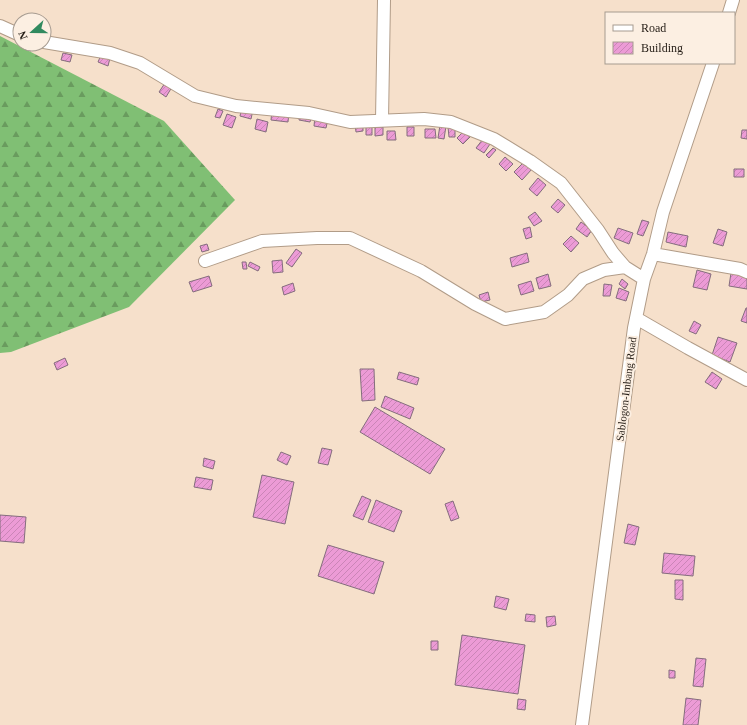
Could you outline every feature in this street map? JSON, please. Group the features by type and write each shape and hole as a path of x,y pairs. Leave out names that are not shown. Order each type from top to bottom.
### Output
{"street":[{"path":"382,120 384,0"},
{"path":"729,12 733,0"},
{"path":"0,26 12,31"},
{"path":"52,43 110,53 140,63 195,96 236,106 309,113 350,122 424,119 451,122 494,139 530,161 561,183 625,267 644,279"},
{"name":"Sablogon-Imbang Road","path":"582,725 636,318 644,279 653,254 663,212 713,64"},
{"path":"205,261 262,241 350,238 425,273 475,304 505,319 544,312 568,295 583,279 604,270 625,267"},
{"path":"653,254 740,269 747,272"},
{"path":"636,318 712,362 747,380"}],"green space":[{"path":"0,36 12,42 12,52 31,52 164,121 235,200 129,307 11,352 0,353"}],"building":[{"path":"63,53 72,55 70,62 61,60"},
{"path":"101,55 110,58 108,66 98,62"},
{"path":"165,83 172,87 166,97 159,92"},
{"path":"242,107 253,110 251,119 240,116"},
{"path":"218,109 223,111 220,118 215,117"},
{"path":"272,110 289,112 288,122 271,120"},
{"path":"300,113 312,115 310,122 299,120"},
{"path":"227,114 236,117 232,128 223,125"},
{"path":"315,116 328,119 326,128 314,126"},
{"path":"257,119 268,122 266,132 255,129"},
{"path":"363,123 363,131 356,132 355,124"},
{"path":"366,125 372,125 372,135 366,135"},
{"path":"440,125 446,126 444,139 438,138"},
{"path":"455,126 455,137 449,137 448,127"},
{"path":"375,127 383,127 383,135 375,136"},
{"path":"407,127 414,127 414,136 407,136"},
{"path":"425,129 435,129 436,138 425,138"},
{"path":"742,130 747,130 747,139 741,138"},
{"path":"387,131 395,131 396,140 387,140"},
{"path":"463,132 470,137 463,144 457,138"},
{"path":"483,139 490,144 484,153 476,148"},
{"path":"493,148 496,150 489,158 486,155"},
{"path":"505,157 513,164 506,171 499,164"},
{"path":"524,162 532,169 522,180 514,172"},
{"path":"734,169 744,169 744,177 734,177"},
{"path":"538,178 546,185 537,196 529,189"},
{"path":"558,199 565,205 558,213 551,207"},
{"path":"535,212 542,221 534,226 528,217"},
{"path":"642,220 649,222 643,236 637,234"},
{"path":"581,222 592,230 587,237 576,229"},
{"path":"530,227 532,237 526,239 523,229"},
{"path":"618,228 633,233 629,244 614,238"},
{"path":"718,229 727,232 723,246 713,243"},
{"path":"668,232 688,236 686,247 666,242"},
{"path":"571,236 579,243 571,252 563,244"},
{"path":"207,244 209,250 202,252 200,246"},
{"path":"296,249 302,253 292,267 286,263"},
{"path":"527,253 529,262 512,267 510,258"},
{"path":"282,260 283,272 273,273 272,261"},
{"path":"242,262 246,262 247,269 243,269"},
{"path":"250,262 260,267 258,271 248,266"},
{"path":"697,270 711,274 707,290 693,287"},
{"path":"731,273 747,276 747,289 729,286"},
{"path":"548,274 551,286 539,289 536,278"},
{"path":"209,276 212,286 193,292 189,282"},
{"path":"622,279 628,284 625,289 619,284"},
{"path":"531,281 534,291 521,295 518,285"},
{"path":"293,283 295,291 284,295 282,287"},
{"path":"604,284 612,285 610,296 603,296"},
{"path":"619,288 629,292 626,301 616,298"},
{"path":"488,292 490,300 481,302 479,295"},
{"path":"747,308 747,323 741,321"},
{"path":"694,321 701,325 696,334 689,331"},
{"path":"718,337 737,343 730,362 712,355"},
{"path":"65,358 68,365 57,370 54,363"},
{"path":"360,369 374,369 375,400 362,401"},
{"path":"399,372 419,378 417,385 397,379"},
{"path":"712,372 722,379 716,389 705,382"},
{"path":"385,396 414,408 410,419 381,407"},
{"path":"375,407 445,449 430,474 360,432"},
{"path":"322,448 332,450 328,465 318,463"},
{"path":"281,452 291,456 287,465 277,460"},
{"path":"204,458 215,461 213,469 203,466"},
{"path":"262,475 294,482 285,524 253,517"},
{"path":"196,477 213,480 211,490 194,487"},
{"path":"362,496 371,500 363,520 353,516"},
{"path":"376,500 402,511 394,532 368,522"},
{"path":"453,501 459,518 451,521 445,504"},
{"path":"0,515 26,517 24,543 0,541"},
{"path":"628,524 639,527 635,545 624,543"},
{"path":"328,545 384,562 374,594 318,576"},
{"path":"664,553 695,556 693,576 662,573"},
{"path":"675,580 683,580 683,600 675,599"},
{"path":"496,596 509,599 506,610 494,607"},
{"path":"526,614 535,615 535,622 525,621"},
{"path":"555,616 556,625 547,627 546,617"},
{"path":"462,635 525,645 518,694 455,685"},
{"path":"431,641 438,641 438,650 431,650"},
{"path":"696,658 706,659 703,687 693,686"},
{"path":"669,670 675,671 675,678 669,678"},
{"path":"686,698 701,700 698,725 683,725"},
{"path":"518,699 526,700 525,710 517,709"}]}
